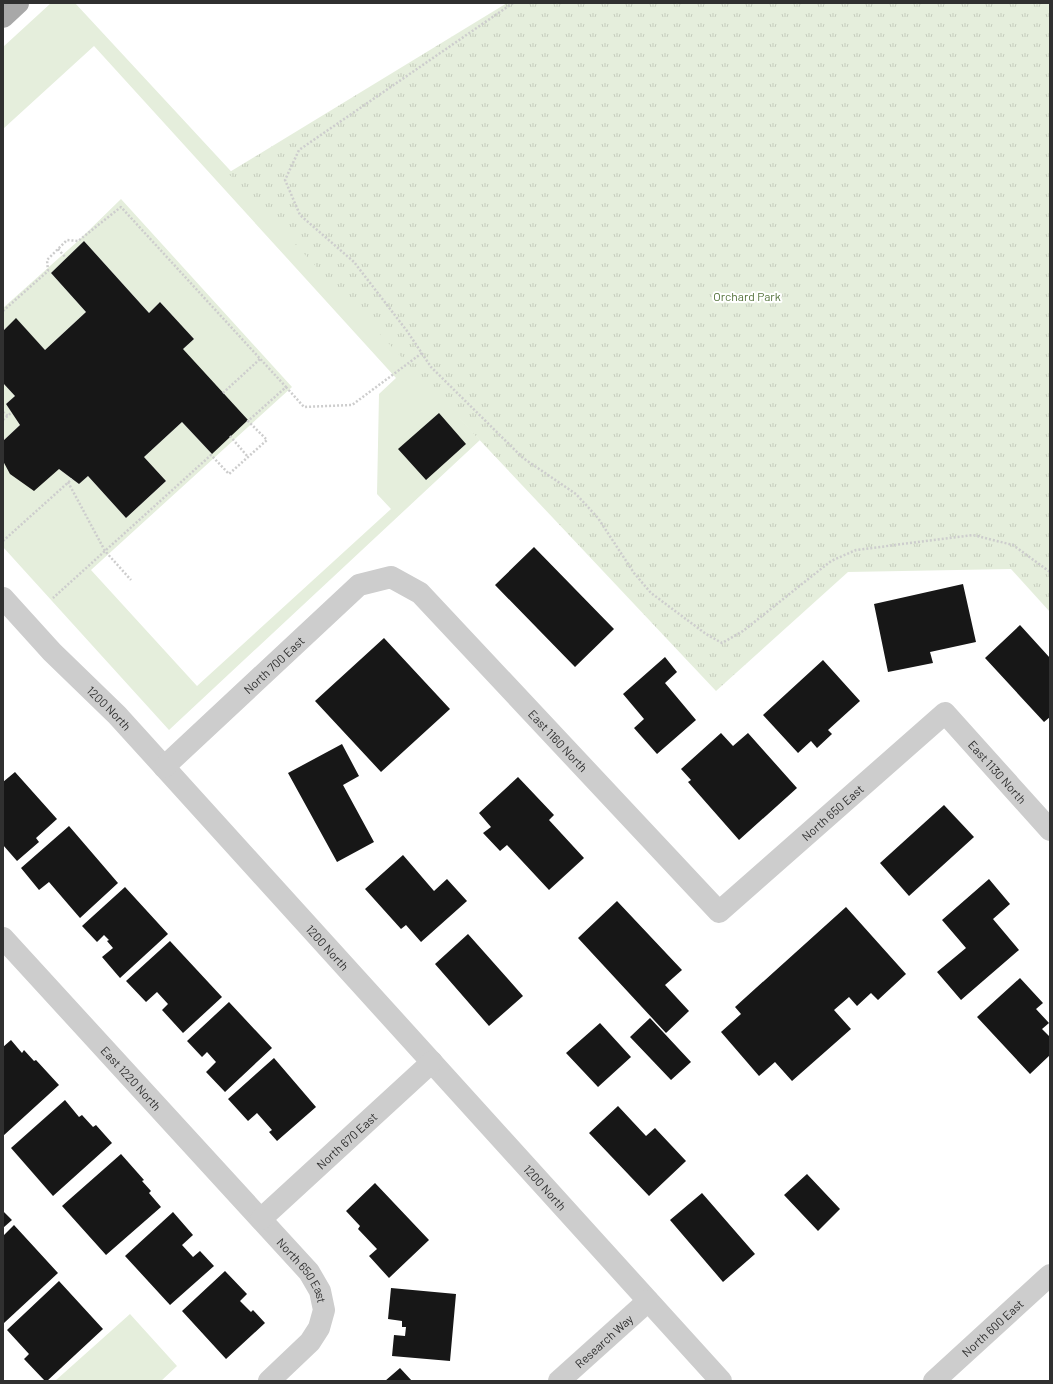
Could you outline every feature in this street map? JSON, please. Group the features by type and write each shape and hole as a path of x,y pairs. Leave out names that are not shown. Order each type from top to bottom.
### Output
{"main road":[{"path":"3,17 18,3"}],"street":[{"name":"North 700 East","path":"164,767 359,585 391,577"},
{"name":"East 1160 North","path":"391,577 420,593 719,912"},
{"name":"1200 North","path":"3,598 52,652 117,715 720,1381"},
{"name":"North 650 East","path":"719,912 945,713"},
{"name":"East 1130 North","path":"945,713 1050,830"},
{"name":"East 1220 North","path":"3,938 261,1219"},
{"name":"North 670 East","path":"261,1219 432,1062"},
{"name":"North 650 East","path":"261,1219 309,1272 320,1291 324,1310 319,1328 310,1342 269,1381"},
{"name":"North 600 East","path":"934,1381 1050,1275"},
{"name":"Research Way","path":"559,1381 648,1300"}],"path":[{"path":"513,3 299,150 285,180 300,215 354,262 407,330 431,367 523,458 576,494 598,518 634,573 651,593 706,634 722,643 743,631 831,561 856,550 973,535 1012,545 1050,572"},
{"path":"3,312 48,270 47,260 67,240 78,241 121,207 304,407 352,405 422,353"},
{"path":"58,249 66,258"},
{"path":"223,393 260,359"},
{"path":"53,598 212,455 229,474 267,440 248,421 286,387"},
{"path":"3,412 8,416"},
{"path":"3,420 11,413"},
{"path":"230,436 248,456"},
{"path":"3,541 72,478"},
{"path":"68,482 105,551 131,580"}],"green space":[{"path":"51,3 75,3 480,440 169,730 3,547 3,461 59,469 79,484 88,476 126,518 166,481 144,457 182,422 212,454 183,349 194,339 160,302 149,313 84,241 51,273 86,312 45,350 16,319 3,331 3,308 78,241 121,199 292,387 91,570 197,686 391,509 377,494 379,394 396,378 94,46 3,129 3,47"},
{"name":"Orchard Park","path":"507,3 1050,3 1050,612 1011,569 848,572 716,691 228,173"},
{"path":"3,383 15,396 6,404 20,425 3,441"},
{"path":"130,1314 177,1366 161,1381 55,1381"}],"building":[{"path":"84,241 149,313 160,302 194,339 183,349 248,420 212,454 182,422 144,457 166,481 126,518 88,476 79,484 59,469 34,491 10,474 3,461 3,441 20,425 6,404 15,396 3,383 3,331 16,318 45,350 86,312 51,273"},
{"path":"439,413 466,444 426,480 398,449"},
{"path":"534,547 614,629 575,667 495,585"},
{"path":"963,584 976,642 930,652 933,663 888,672 874,604"},
{"path":"1020,625 1050,658 1050,717 1044,722 985,658"},
{"path":"384,638 450,709 381,772 315,701"},
{"path":"665,657 677,672 665,683 696,720 657,754 634,728 644,719 623,694"},
{"path":"823,660 860,701 828,730 832,734 817,748 811,741 798,753 763,715"},
{"path":"721,733 733,746 748,733 797,788 739,840 688,782 691,780 681,769"},
{"path":"342,744 359,776 343,785 374,842 337,862 288,773"},
{"path":"15,772 57,819 36,838 39,842 17,861 3,845 3,782"},
{"path":"518,777 554,815 549,820 584,858 549,890 507,845 500,851 483,833 491,827 479,813"},
{"path":"944,805 974,837 909,896 880,863"},
{"path":"69,826 118,883 80,918 49,882 39,890 21,868"},
{"path":"403,855 434,891 447,879 467,901 421,942 406,925 401,929 365,889"},
{"path":"989,879 1010,904 993,919 1019,950 961,1000 937,972 966,948 942,920"},
{"path":"125,887 168,934 120,978 102,957 113,948 107,941 109,940 104,935 97,942 82,926"},
{"path":"617,901 682,970 665,985 689,1011 666,1033 578,938"},
{"path":"846,907 906,974 878,1000 871,993 857,1006 849,997 834,1010 851,1029 792,1081 775,1062 759,1076 721,1032 741,1014 735,1007"},
{"path":"468,934 523,996 489,1026 435,964"},
{"path":"170,941 222,997 183,1033 162,1010 168,1004 157,992 146,1002 126,981"},
{"path":"1020,978 1043,1003 1036,1009 1049,1023 1042,1029 1050,1037 1050,1055 1030,1074 977,1017"},
{"path":"229,1002 272,1048 225,1092 206,1072 216,1062 207,1052 202,1057 187,1041"},
{"path":"650,1018 691,1062 671,1080 630,1037"},
{"path":"600,1023 631,1057 598,1087 566,1053"},
{"path":"11,1040 22,1053 24,1050 34,1061 36,1060 59,1085 3,1136 3,1047"},
{"path":"274,1058 316,1107 277,1141 269,1132 272,1130 257,1113 248,1121 228,1099"},
{"path":"65,1100 79,1117 82,1115 93,1127 96,1125 112,1143 53,1196 11,1148"},
{"path":"618,1106 646,1136 655,1128 686,1161 649,1196 589,1133"},
{"path":"121,1154 144,1180 142,1181 151,1191 149,1193 161,1207 106,1255 62,1206"},
{"path":"807,1174 840,1209 818,1231 784,1195"},
{"path":"375,1183 429,1240 389,1278 369,1256 377,1249 358,1229 360,1226 346,1211"},
{"path":"702,1193 755,1254 723,1282 670,1220"},
{"path":"3,1211 12,1220 3,1228"},
{"path":"173,1212 193,1235 182,1245 193,1257 200,1251 214,1266 170,1305 125,1256"},
{"path":"14,1225 58,1273 4,1323 3,1236"},
{"path":"225,1271 247,1294 240,1301 251,1312 253,1310 265,1323 226,1359 182,1311"},
{"path":"59,1281 103,1329 47,1381 45,1381 24,1359 29,1354 7,1330"},
{"path":"391,1288 456,1294 450,1361 392,1356 394,1335 405,1336 406,1327 402,1327 402,1321 388,1319"},
{"path":"400,1368 412,1381 385,1381"}]}
